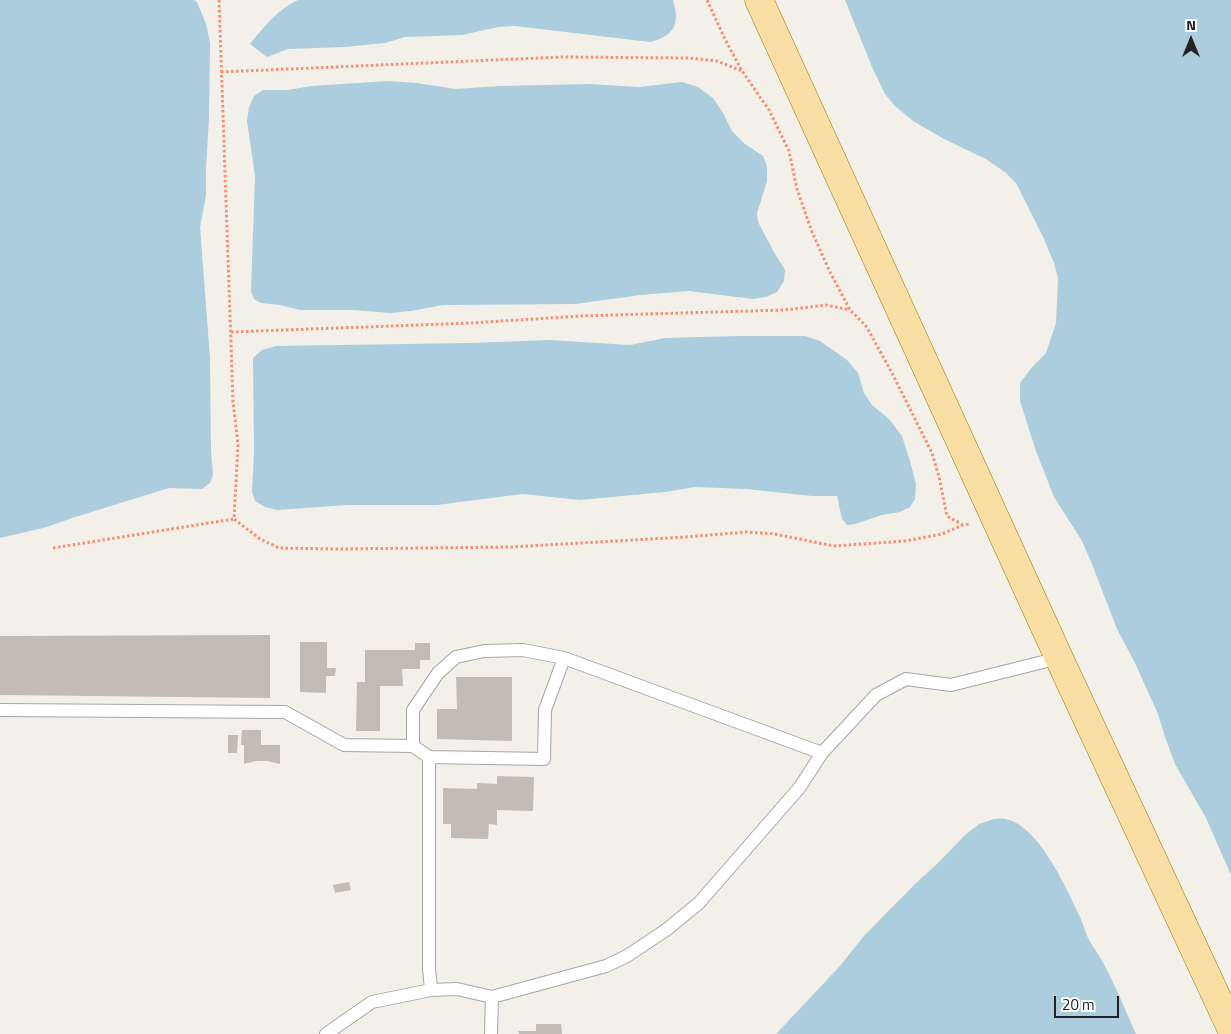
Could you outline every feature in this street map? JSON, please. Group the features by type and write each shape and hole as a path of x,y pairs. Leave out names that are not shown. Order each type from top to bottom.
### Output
{"main road":[{"path":"759,0 1059,658 1231,1028"}],"lane":[{"path":"413,746 413,710 438,673 456,657 484,651 523,650 564,658 822,753"},
{"path":"0,710 286,712 344,745 413,746 429,757 544,759 545,710 564,658"},
{"path":"326,1034 372,1002 432,990 457,989 492,997 606,966 627,956 666,930 700,902 800,787 822,753 876,695 906,679 951,686 1059,658"},
{"path":"429,757 429,968 432,990"},
{"path":"491,1034 492,997"}],"path":[{"path":"219,0 233,401 238,445 234,519"},
{"path":"53,548 234,519 260,540 280,548 338,549 511,547 677,538 746,532 775,534 834,546 905,541 942,534 963,525 947,516 932,453 892,370 866,326 850,310 830,272 812,232 797,189 789,150 770,110 742,71 707,0"},
{"path":"221,72 562,58 688,58 717,61 742,71"},
{"path":"231,332 472,323 581,316 784,310 826,305 850,310"}],"water":[{"path":"0,0 194,0 197,2 206,24 210,43 206,195 200,227 210,358 213,474 210,483 202,489 169,488 47,527 0,538"},
{"path":"298,0 673,0 676,15 674,27 670,32 650,42 515,26 498,27 462,35 405,37 385,43 288,49 267,57 250,44 277,14"},
{"path":"845,0 1231,0 1231,875 1206,818 1175,764 1158,714 1117,629 1082,541 1054,497 1036,451 1020,401 1020,383 1046,353 1056,323 1058,278 1044,239 1016,183 1006,173 986,159 944,139 913,121 894,105 885,94 872,67"},
{"path":"388,81 456,89 588,84 639,87 682,82 698,87 713,98 732,131 745,144 763,156 767,166 767,181 757,213 758,222 785,270 784,281 777,292 766,297 753,299 689,291 575,304 443,305 390,313 353,310 300,310 261,303 254,299 251,291 255,176 247,121 249,107 254,96 263,90 288,90 311,86"},
{"path":"805,336 820,341 847,360 858,373 864,393 872,405 889,419 902,436 916,484 915,499 910,507 900,512 847,525 842,519 837,496 812,496 746,489 695,487 665,492 580,500 522,494 437,505 348,505 277,510 265,507 255,501 252,492 254,452 253,358 262,350 276,346 549,340 630,345 665,338"},
{"path":"994,819 1004,819 1017,823 1029,832 1050,859 1074,905 1088,938 1109,973 1136,1034 776,1034 840,966 863,937 915,884 965,835 979,824"}],"building":[{"path":"270,635 270,698 0,695 0,636"},
{"path":"300,642 327,642 327,668 336,668 335,676 326,676 326,693 300,692"},
{"path":"415,643 430,643 430,660 420,660 420,669 402,669 403,686 380,686 380,731 356,731 357,682 365,682 365,650 415,650"},
{"path":"456,677 512,677 512,741 437,739 437,709 457,709"},
{"path":"242,730 261,730 261,745 280,745 280,764 256,761 244,764 244,745 241,745"},
{"path":"228,735 238,735 237,753 228,753"},
{"path":"497,776 534,777 533,811 497,810 497,825 489,824 488,839 451,838 451,824 443,824 443,788 477,789 477,783 497,784"},
{"path":"349,882 351,890 335,893 333,885"},
{"path":"536,1024 561,1024 562,1034 519,1034 518,1031 536,1031"}]}
